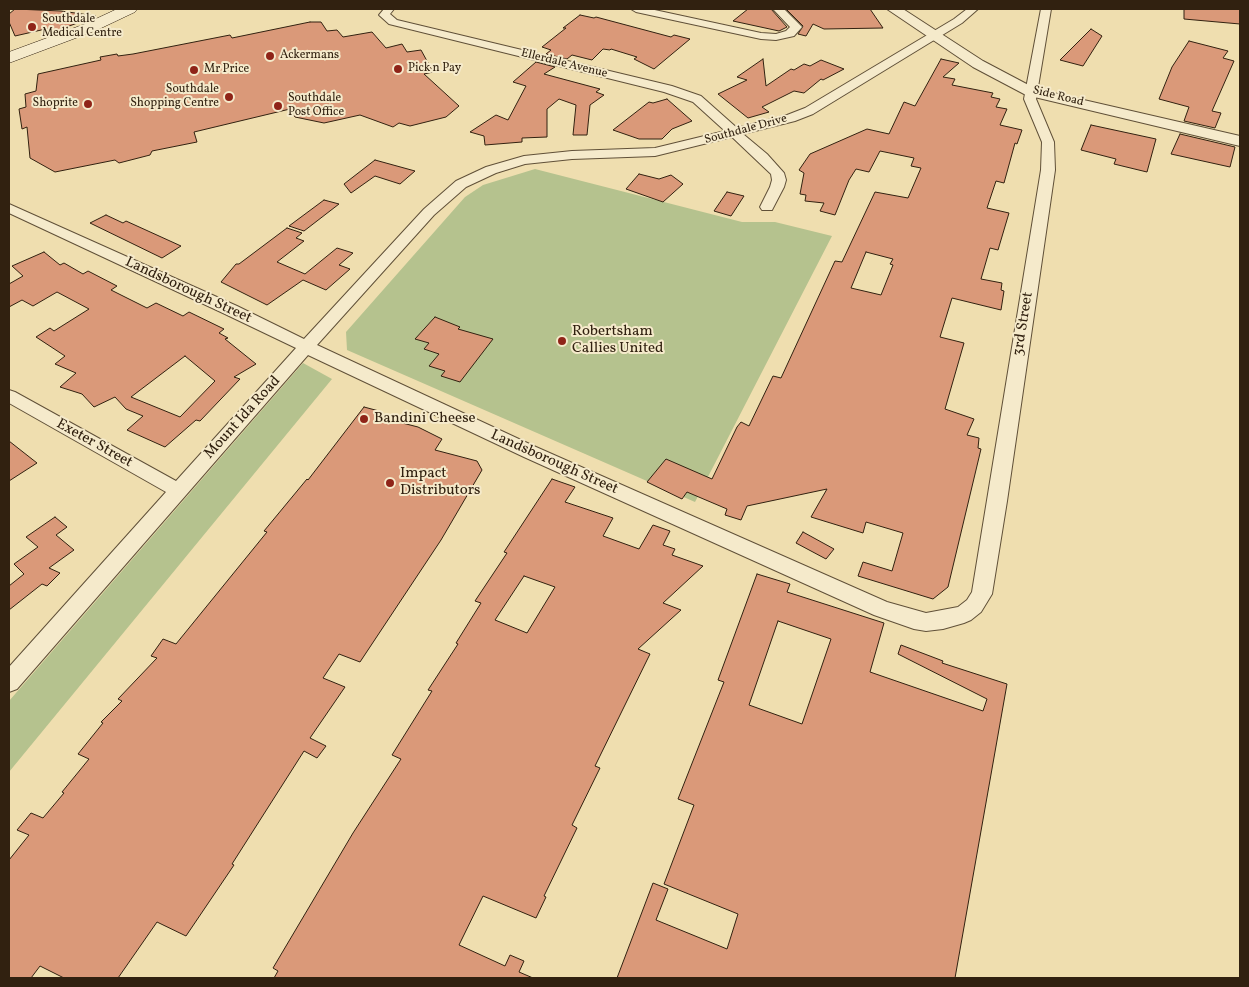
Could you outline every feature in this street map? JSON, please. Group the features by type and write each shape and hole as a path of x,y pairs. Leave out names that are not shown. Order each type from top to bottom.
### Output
{"main road":[{"path":"9,58 100,24 129,9"}],"street":[{"path":"636,9 769,37 784,36 794,31 796,26 778,9"},
{"name":"Side Road","path":"894,9 978,64 1031,92 1240,141"},
{"name":"Southdale Drive","path":"491,170 516,162 542,157 655,152 782,121 809,111 958,21 973,9"},
{"name":"3rd Street","path":"943,620 964,614 974,606 982,594 998,501 1050,153 1046,131 1030,99 1046,9"},
{"name":"Ellerdale Avenue","path":"386,11 385,17 393,22 680,92 704,103 735,133"},
{"path":"735,133 771,166 778,177 777,187 767,207"},
{"name":"Mount Ida Road","path":"9,682 306,348 439,202 461,184 491,170"},
{"name":"Landsborough Street","path":"9,208 231,310 306,348 530,452 881,609 914,620 926,622 943,620"},
{"name":"Exeter Street","path":"9,396 179,491"}],"green space":[{"name":"Robertsham Callies United","path":"535,169 742,222 775,222 832,236 695,502 347,350 346,332 465,197 483,185"},
{"path":"303,363 332,379 9,772 9,701"}],"building":[{"path":"15,9 61,11 96,16 56,31 50,28 15,36 9,22 9,14"},
{"path":"748,9 771,9 787,27 779,31 733,21"},
{"path":"786,9 870,9 883,28 824,29 813,24 806,36 798,34 803,26"},
{"path":"1184,9 1240,9 1240,24 1184,19"},
{"path":"580,15 596,17 671,37 674,35 690,39 654,69 634,59 637,57 611,49 603,49 592,60 572,55 567,59 546,54 551,50 542,47"},
{"name":"Southdale Shopping Centre","path":"310,22 321,22 327,31 337,30 343,37 372,32 386,48 402,44 407,52 421,50 433,72 424,74 459,106 446,117 410,126 399,123 393,127 360,115 324,123 295,117 290,109 194,132 197,142 152,151 150,155 119,163 115,160 55,172 30,158 27,127 22,129 19,109 26,107 25,94 36,91 38,74 101,60 100,57 133,54 230,35 232,38"},
{"path":"1091,29 1102,36 1083,66 1060,60"},
{"path":"1189,41 1228,51 1223,58 1234,61 1212,111 1221,113 1215,128 1184,121 1189,107 1159,99 1172,67"},
{"path":"763,59 766,86 791,69 794,70 804,64 810,66 821,60 844,69 823,80 821,79 804,93 794,91 762,107 769,112 748,118 718,94 747,80 737,77"},
{"path":"941,59 959,63 943,77 955,79 952,85 993,93 991,97 1000,99 996,107 1007,109 1000,125 1022,130 1017,144 1015,143 1004,183 996,181 987,208 1009,213 998,250 990,248 981,279 1002,283 1001,290 1004,291 1001,310 952,298 940,337 964,343 945,409 974,419 967,435 979,438 978,448 981,449 948,587 933,599 858,576 863,562 892,571 903,533 866,522 863,533 811,517 827,489 747,506 741,520 725,515 727,509 687,492 682,499 647,482 666,459 712,479 737,427 741,422 749,426 773,376 781,378 835,261 842,262 875,192 908,198 921,168 911,166 914,158 880,151 869,172 856,169 849,180 835,215 820,211 824,203 805,201 806,195 800,194 804,173 799,170 810,154 867,129 889,134 904,102 915,106","holes":["866,252 893,259 890,264 893,265 881,295 851,288"]},
{"path":"536,62 555,67 544,74 600,89 596,92 604,95 590,105 587,135 573,135 576,105 559,99 547,109 547,137 522,138 522,142 485,145 484,136 470,132 496,115 508,120 526,86 513,82"},
{"path":"667,99 692,121 672,129 662,139 639,139 613,130 649,102 653,103"},
{"path":"1091,125 1156,139 1147,172 1114,164 1116,159 1081,150"},
{"path":"1180,134 1235,147 1230,167 1171,154"},
{"path":"375,160 415,171 400,184 375,176 351,193 344,184"},
{"path":"639,174 659,179 671,175 683,184 663,202 626,189"},
{"path":"727,192 744,196 731,216 714,211"},
{"path":"324,200 339,204 304,231 289,226"},
{"path":"106,215 123,223 126,221 181,246 162,258 90,223"},
{"path":"287,228 302,233 296,238 304,241 277,262 305,274 337,248 353,253 339,265 350,269 326,290 303,280 267,305 221,282 236,264 239,264"},
{"path":"44,252 60,265 64,263 83,274 88,271 117,286 111,290 147,308 156,303 183,316 189,312 224,329 219,333 228,338 225,339 256,364 234,377 240,379 200,421 196,420 165,447 127,430 143,416 126,409 115,397 94,407 82,394 60,387 76,373 55,364 65,356 36,337 50,328 54,331 89,309 57,292 33,306 22,300 9,307 9,284 23,276 12,266","holes":["185,356 215,381 180,417 131,397"]},
{"path":"435,317 460,327 458,329 493,339 460,382 441,376 445,371 429,366 439,354 424,349 429,343 415,339"},
{"path":"364,407 379,411 375,416 418,427 442,439 435,450 477,461 482,470 441,540 360,662 339,654 323,678 345,687 310,738 326,746 317,758 304,751 232,864 234,865 186,936 157,922 118,978 64,978 40,966 31,978 9,978 9,860 29,835 17,830 31,813 43,818 64,793 62,792 89,759 78,754 103,723 101,722 122,701 118,699 157,658 151,656 163,639 176,644 267,532 264,531 308,480"},
{"path":"9,441 37,463 9,481"},
{"path":"552,479 575,487 565,502 613,518 603,536 639,549 653,525 670,531 663,545 675,549 672,555 703,566 663,603 681,610 638,649 650,654 595,766 600,768 572,825 577,828 544,896 546,897 536,918 483,896 459,945 505,966 510,955 524,961 519,972 533,978 274,978 278,971 273,968 353,833 401,759 392,755 432,691 428,690 458,644 456,643 481,603 475,601 507,553 504,552","holes":["524,576 555,587 527,633 495,620"]},
{"path":"55,517 67,527 56,535 74,550 49,568 60,573 47,586 42,584 9,610 9,586 24,574 14,564 38,547 26,537"},
{"path":"803,532 834,549 826,559 796,543"},
{"path":"757,574 790,584 787,592 884,623 870,672 983,711 987,699 898,654 901,645 943,661 942,663 1007,684 955,978 617,978 653,883 668,889 656,920 727,949 738,914 664,884 694,805 678,799 724,682 718,680","holes":["778,621 831,639 802,724 749,705"]}],"place":[{"name":"Southdale Medical Centre","path":"32,27"},
{"name":"Ackermans","path":"270,56"},
{"name":"Pick n Pay","path":"398,69"},
{"name":"Mr Price","path":"194,70"},
{"name":"Southdale Shopping Centre","path":"229,97"},
{"name":"Shoprite","path":"88,104"},
{"name":"Southdale Post Office","path":"278,106"},
{"name":"Robertsham Callies United","path":"562,341"},
{"name":"Bandini Cheese","path":"364,419"},
{"name":"Impact Distributors","path":"390,483"}]}
